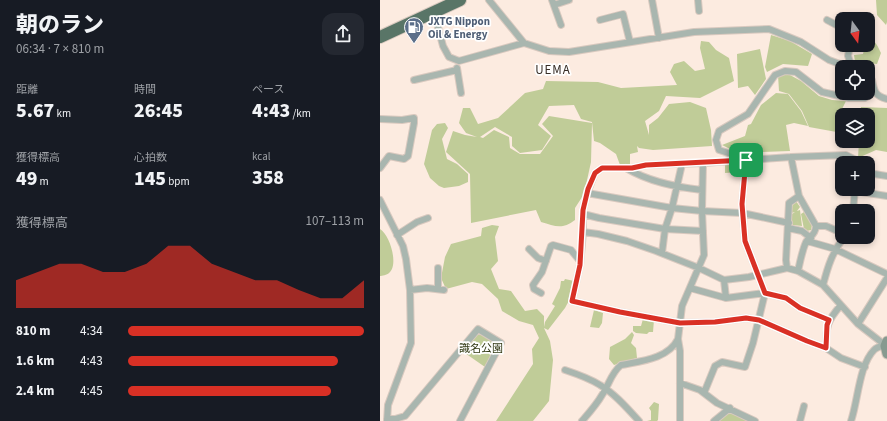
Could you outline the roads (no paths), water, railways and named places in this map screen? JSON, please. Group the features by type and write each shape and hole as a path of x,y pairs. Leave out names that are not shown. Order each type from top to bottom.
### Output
{"highway":[{"path":"380,37 460,0"}],"street":[{"path":"489,0 524,43 549,51 569,52 694,32 769,29 801,42 835,62"},
{"path":"562,25 553,2 569,0"},
{"path":"652,0 658,38"},
{"path":"698,0 699,10"},
{"path":"434,12 443,46 449,57 456,60 459,61 524,43"},
{"path":"600,20 623,14 630,42"},
{"path":"827,20 835,24"},
{"path":"456,60 461,93"},
{"path":"414,80 457,70"},
{"path":"748,160 719,150 716,140 719,131 748,114 775,74 785,70 796,72 822,92 835,95"},
{"path":"875,93 882,98 887,99"},
{"path":"380,119 402,120 414,118 408,156 404,159 389,156 380,168"},
{"path":"848,156 791,157 646,165 625,168 602,168 595,173 587,193 583,214 580,261 572,301 680,323 715,322 746,318 759,320 826,348 841,358 865,367"},
{"path":"791,157 799,196 816,226 816,232 809,239 798,271"},
{"path":"704,393 715,366 722,362 745,367 759,320 765,293 745,241 742,204 748,160"},
{"path":"680,421 680,348 678,339 682,306 704,255 702,211 703,163"},
{"path":"662,253 666,228 682,164"},
{"path":"625,168 638,176 677,187 702,190"},
{"path":"875,174 887,176"},
{"path":"587,193 672,208 702,211 742,212 802,231 809,239 835,249 887,274"},
{"path":"875,194 887,196"},
{"path":"787,268 786,260 789,226 789,203 799,196"},
{"path":"380,200 403,246 410,290 411,343 388,405 387,420 405,416 478,329 501,343 460,421"},
{"path":"583,214 599,218 666,228 703,231"},
{"path":"397,235 417,222 428,218"},
{"path":"816,226 826,226 835,230"},
{"path":"583,232 627,241 662,253 724,280 749,277 787,268 798,271 823,285 858,324 886,347"},
{"path":"823,285 827,269 835,249 839,244"},
{"path":"541,293 534,289 533,285 542,272 551,246 553,245 571,250 580,261"},
{"path":"529,249 538,258 546,261"},
{"path":"410,290 427,288 441,289 438,268"},
{"path":"858,324 887,278"},
{"path":"724,280 726,298"},
{"path":"690,288 726,298 765,293 786,298 800,308 829,320"},
{"path":"826,348 827,325 829,320 841,305"},
{"path":"582,421 603,395 617,368 621,365 652,358 661,354 673,346 678,339"},
{"path":"851,421 865,367 872,352 875,349 886,347"},
{"path":"565,370 587,378 605,389 625,405 639,421"},
{"path":"680,383 700,390 717,403 755,421"},
{"path":"800,421 804,406"},
{"path":"714,421 730,408"}],"place":[{"name":"JXTG Nippon Oil & Energy","path":"414,44"}],"district":[{"name":"UEMA","path":"553,69"}],"park label":[{"name":"識名公園","path":"481,348"}]}
